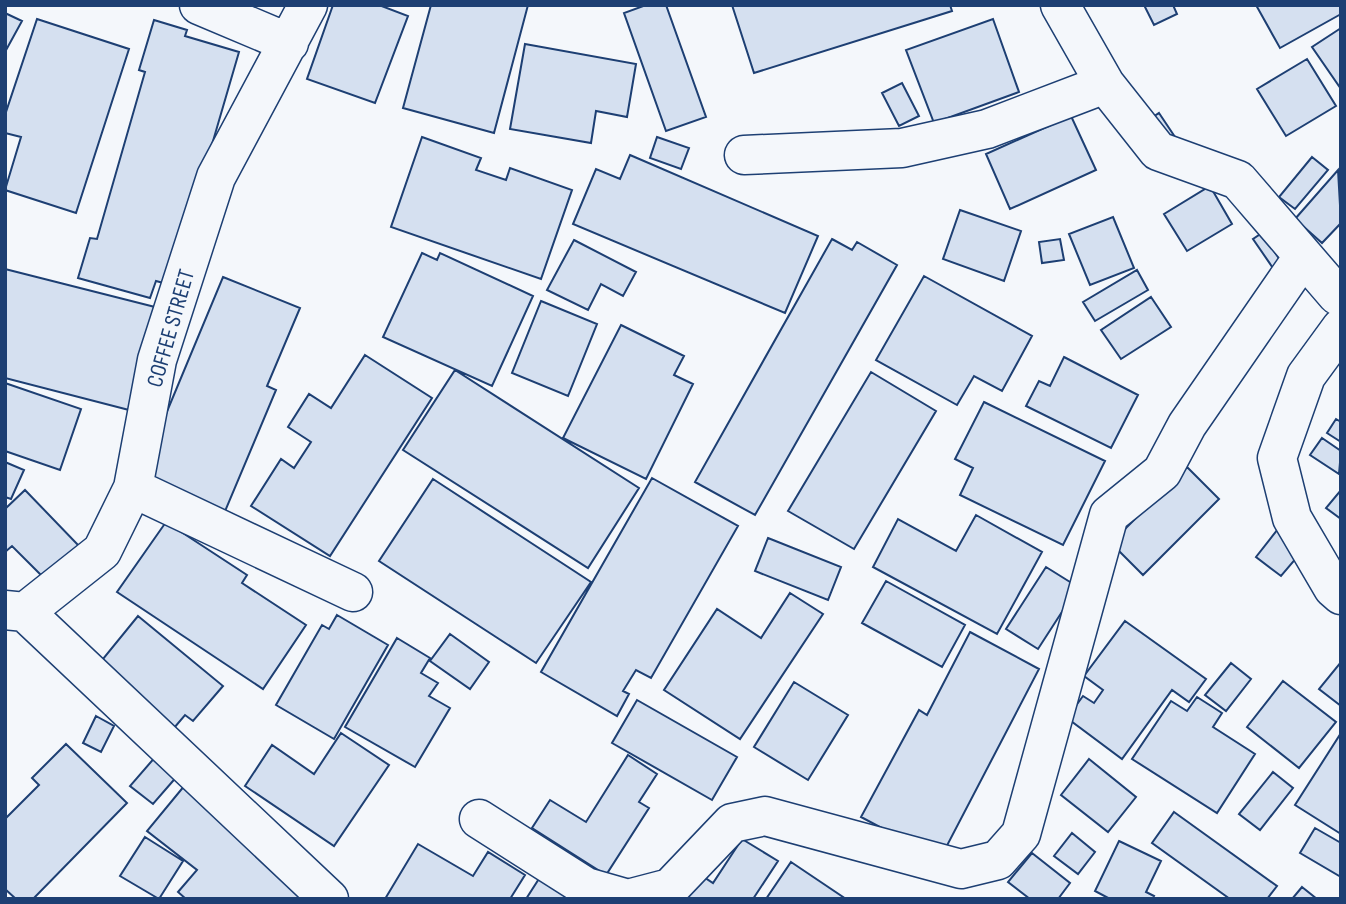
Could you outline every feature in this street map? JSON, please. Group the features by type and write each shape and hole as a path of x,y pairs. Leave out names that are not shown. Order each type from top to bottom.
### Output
{"street":[{"path":"200,5 289,43"},
{"name":"COFFEE STREET","path":"15,611 102,551 133,488 157,360 216,177 308,5"},
{"path":"1060,5 1105,84 1157,150 1238,180 1337,295 1341,294"},
{"path":"744,155 902,148 987,129 1105,84"},
{"path":"479,819 586,887 628,899 670,888 732,823 765,816 961,869 998,860 1021,834 1109,515 1162,472 1188,425 1303,257"},
{"path":"1341,328 1306,376 1278,458 1292,518 1333,588 1341,595"},
{"path":"133,488 352,592"},
{"path":"15,611 329,899"}],"building":[{"path":"333,5 379,5 408,16 375,103 307,79"},
{"path":"431,5 528,5 494,133 403,108"},
{"path":"646,5 666,5 706,117 666,131 624,13"},
{"path":"732,5 950,5 952,11 754,73"},
{"path":"1144,5 1173,5 1177,14 1154,25"},
{"path":"1256,5 1341,5 1341,14 1280,48"},
{"path":"5,13 22,21 5,52"},
{"path":"37,19 129,49 76,213 5,190 21,137 5,133 5,115"},
{"path":"993,19 1019,92 934,123 906,50"},
{"path":"154,20 187,30 185,36 239,52 171,285 156,281 150,298 78,278 90,238 97,239 145,72 139,70"},
{"path":"1341,28 1341,89 1312,47"},
{"path":"525,44 636,64 627,117 596,111 591,143 510,129"},
{"path":"1307,59 1336,106 1286,136 1257,89"},
{"path":"902,83 919,116 899,126 882,93"},
{"path":"1159,113 1175,137 1163,145 1147,121"},
{"path":"1071,116 1096,170 1010,209 986,154"},
{"path":"422,137 481,158 476,170 506,180 510,168 572,190 541,279 391,227"},
{"path":"657,137 689,148 681,169 650,158"},
{"path":"630,155 818,236 785,313 573,224 596,169 620,179"},
{"path":"1312,157 1328,170 1295,209 1279,197"},
{"path":"1338,170 1341,223 1322,243 1295,219"},
{"path":"1210,186 1232,224 1187,251 1164,214"},
{"path":"960,210 1021,231 1004,281 943,259"},
{"path":"1113,217 1134,268 1090,285 1069,234"},
{"path":"1262,233 1284,266 1275,271 1253,239"},
{"path":"832,239 852,250 857,242 897,265 755,515 695,482"},
{"path":"1060,239 1064,260 1042,263 1039,242"},
{"path":"574,240 636,272 623,296 601,284 588,310 547,290"},
{"path":"422,253 437,260 440,253 533,296 492,386 383,337"},
{"path":"5,269 155,307 129,410 5,378"},
{"path":"1137,270 1148,290 1095,321 1083,302"},
{"path":"924,276 1032,336 1002,391 974,376 957,405 876,360"},
{"path":"223,277 300,308 267,386 276,390 223,516 138,481"},
{"path":"1151,297 1171,327 1121,359 1101,330"},
{"path":"541,301 597,324 568,396 512,373"},
{"path":"621,325 684,356 674,375 693,384 646,479 563,438"},
{"path":"365,355 432,398 330,556 251,506 281,459 294,468 311,442 288,427 309,394 331,408"},
{"path":"1064,357 1138,395 1111,448 1026,406 1039,381 1050,386"},
{"path":"455,370 639,488 588,568 403,450"},
{"path":"871,372 936,411 854,549 788,511"},
{"path":"5,383 81,409 60,470 5,451"},
{"path":"984,402 1105,461 1063,545 960,495 973,468 955,459"},
{"path":"1336,419 1341,422 1341,442 1327,433"},
{"path":"1322,438 1341,451 1339,474 1310,455"},
{"path":"5,462 24,470 11,499 5,497"},
{"path":"1187,467 1219,499 1143,575 1111,543"},
{"path":"652,478 738,526 651,678 636,670 623,691 629,694 617,716 541,672"},
{"path":"433,479 591,582 536,663 379,561"},
{"path":"25,490 79,546 45,579 12,546 5,552 5,509"},
{"path":"1341,490 1341,519 1326,508"},
{"path":"976,515 1042,552 997,634 873,567 898,519 956,551"},
{"path":"166,522 247,575 242,583 306,625 263,689 117,592"},
{"path":"1278,529 1304,549 1281,576 1256,557"},
{"path":"768,538 841,567 828,600 755,571"},
{"path":"1046,567 1078,587 1038,649 1006,629"},
{"path":"886,581 965,625 942,667 862,623"},
{"path":"790,593 823,614 740,739 664,690 717,609 761,638"},
{"path":"337,615 388,645 334,739 276,705 322,625 329,629"},
{"path":"138,616 223,686 193,721 185,715 174,728 98,665"},
{"path":"1125,621 1206,679 1189,702 1172,690 1122,759 1067,718 1083,696 1094,703 1103,690 1084,676"},
{"path":"970,632 1039,669 940,859 861,817 919,710 927,715"},
{"path":"450,634 489,662 470,689 430,661"},
{"path":"397,638 430,658 421,673 438,683 429,696 450,708 415,767 345,727"},
{"path":"1341,662 1341,706 1319,689"},
{"path":"1231,663 1251,679 1226,711 1205,695"},
{"path":"1283,681 1336,722 1299,768 1247,727"},
{"path":"794,682 848,715 808,780 754,747"},
{"path":"1197,697 1222,713 1213,727 1255,754 1217,813 1132,759 1171,701 1187,711"},
{"path":"637,700 737,757 712,800 612,743"},
{"path":"96,716 114,726 101,752 83,743"},
{"path":"341,733 389,765 334,846 245,786 272,745 314,774"},
{"path":"1341,733 1341,834 1295,805"},
{"path":"66,744 127,803 33,899 16,899 5,889 5,819 39,785 32,778"},
{"path":"157,755 179,774 153,804 130,786"},
{"path":"628,755 657,774 639,802 649,808 606,875 532,828 550,800 586,822"},
{"path":"1089,759 1136,797 1108,832 1061,795"},
{"path":"1273,772 1293,788 1260,830 1239,814"},
{"path":"185,785 313,899 186,899 178,892 197,870 147,831"},
{"path":"1174,812 1277,886 1267,899 1230,899 1152,843"},
{"path":"1315,828 1341,843 1341,877 1300,853"},
{"path":"1072,833 1095,852 1078,874 1054,856"},
{"path":"145,837 183,861 159,899 120,876"},
{"path":"742,839 778,861 753,899 679,899 696,872 713,883"},
{"path":"1119,841 1161,861 1146,892 1154,896 1152,899 1110,899 1095,891"},
{"path":"418,844 473,876 488,852 525,875 510,899 385,899"},
{"path":"1032,853 1070,883 1058,899 1030,899 1008,882"},
{"path":"791,862 846,899 766,899"},
{"path":"544,871 586,899 526,899"},
{"path":"1302,887 1317,899 1292,899"}]}
